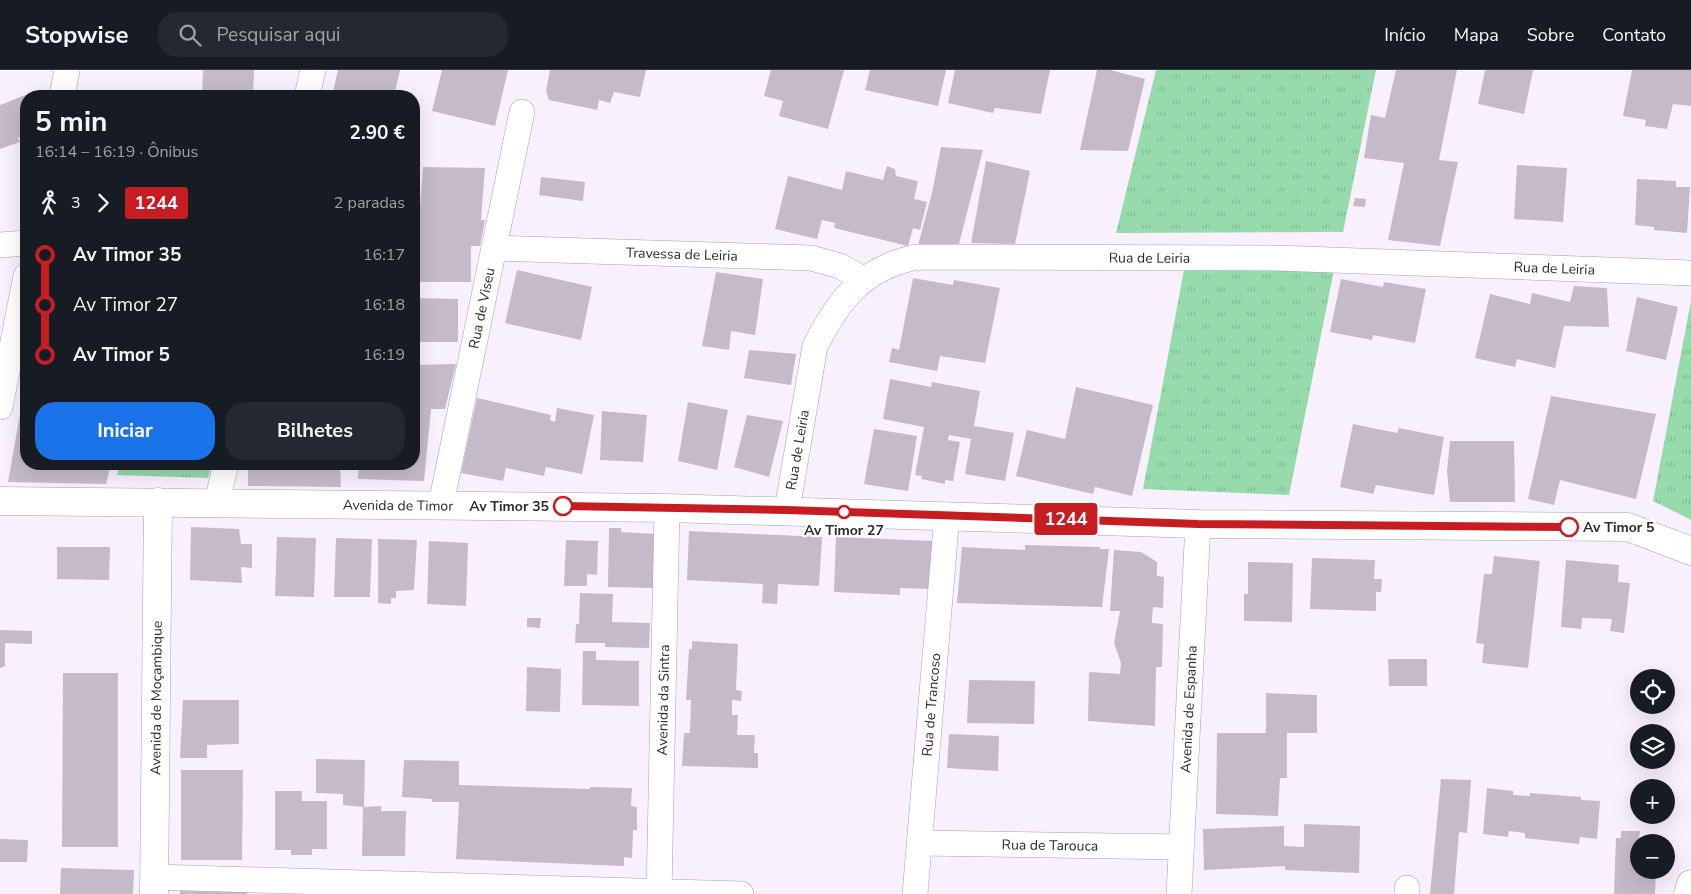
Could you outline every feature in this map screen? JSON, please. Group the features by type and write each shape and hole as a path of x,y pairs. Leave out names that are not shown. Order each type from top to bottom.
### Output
{"street":[{"path":"63,90 67,70"},
{"path":"308,90 313,70"},
{"name":"Rua de Viseu","path":"441,504 522,112"},
{"path":"0,245 20,243"},
{"name":"Travessa de Leiria","path":"494,248 811,258 840,266 863,279"},
{"name":"Rua de Leiria","path":"787,510 815,346 838,306 863,279 890,264 916,257 1276,258 1691,273"},
{"path":"0,407 20,306"},
{"path":"217,502 225,470"},
{"name":"Avenida de Timor","path":"0,501 441,504 787,510 1198,524 1628,527 1691,551"},
{"name":"Avenida de Moçambique","path":"155,886 158,502"},
{"name":"Avenida da Sintra","path":"659,893 668,508"},
{"name":"Rua de Trancoso","path":"915,894 947,515"},
{"name":"Avenida de Espanha","path":"1178,894 1198,524"},
{"name":"Rua de Tarouca","path":"920,843 1181,847"},
{"path":"1688,894 1691,884"},
{"path":"155,886 741,894"}],"green space":[{"path":"1156,70 1376,70 1343,232 1116,233"},
{"path":"1184,270 1334,270 1289,495 1143,489"},
{"path":"1691,301 1691,520 1653,501"},
{"path":"118,470 210,470 208,478 117,475"}],"building":[{"path":"203,70 254,70 253,90 202,90"},
{"path":"338,70 400,70 395,90 333,90"},
{"path":"442,70 508,70 495,126 432,111"},
{"path":"550,70 646,70 640,97 614,92 610,103 599,100 597,110 549,100 546,91"},
{"path":"771,70 844,70 828,129 779,116 783,101 764,96"},
{"path":"870,70 946,70 938,106 865,90"},
{"path":"955,70 1050,70 1041,114 995,108 993,113 948,103"},
{"path":"1097,70 1110,70 1145,79 1128,151 1080,150"},
{"path":"1396,70 1457,70 1439,160 1458,162 1440,246 1388,240 1404,163 1364,158 1371,115 1385,118"},
{"path":"1485,70 1533,70 1524,114 1478,104"},
{"path":"1632,70 1691,70 1691,106 1673,104 1667,129 1645,126 1646,120 1623,116"},
{"path":"20,97 20,137 18,138 20,142 0,149 0,105"},
{"path":"941,147 983,150 959,244 918,245 932,193"},
{"path":"986,161 1030,171 1015,244 971,243"},
{"path":"1517,165 1567,168 1563,222 1514,219"},
{"path":"887,166 895,169 896,176 918,181 914,199 927,202 920,230 913,228 908,246 834,228 835,223 822,220 817,239 775,229 788,176 842,190 846,171 883,180"},
{"path":"423,167 485,168 481,220 485,220 480,246 471,246 471,282 420,282 420,207"},
{"path":"541,177 585,182 583,201 539,195"},
{"path":"1637,179 1676,181 1676,187 1690,187 1687,233 1654,230 1654,227 1635,225"},
{"path":"1355,198 1366,199 1365,207 1353,206"},
{"path":"517,270 592,287 581,340 505,323"},
{"path":"716,272 763,279 755,335 731,331 729,350 702,346"},
{"path":"913,278 953,285 954,280 1000,288 985,363 940,356 937,371 889,362 892,348 899,350"},
{"path":"1341,279 1383,287 1384,282 1426,289 1415,343 1373,335 1372,340 1330,332"},
{"path":"1574,286 1607,288 1609,327 1564,326 1555,368 1517,359 1515,367 1475,358 1490,294 1530,304 1532,293 1570,302"},
{"path":"1637,297 1678,307 1666,360 1626,351"},
{"path":"420,298 458,299 458,342 420,342"},
{"path":"749,350 796,354 791,385 744,378"},
{"path":"456,364 445,409 431,409 424,481 358,479 359,470 420,470 420,365"},
{"path":"890,379 931,387 932,382 980,391 974,426 1014,433 1005,481 965,474 971,439 949,435 948,440 960,442 953,481 945,480 945,484 921,479 922,476 915,475 924,427 883,419"},
{"path":"1076,387 1153,405 1132,496 1095,487 1093,494 1016,476 1027,430 1065,439"},
{"path":"1551,396 1656,414 1636,499 1560,480 1554,505 1528,499"},
{"path":"477,398 551,415 550,420 555,422 557,408 594,415 582,474 546,467 544,476 506,468 503,481 461,473"},
{"path":"688,402 728,410 717,470 678,461"},
{"path":"602,411 647,415 643,462 600,460"},
{"path":"20,414 20,470 110,470 106,484 8,482"},
{"path":"747,415 783,421 769,477 734,467"},
{"path":"1353,424 1397,433 1399,428 1444,437 1434,495 1376,485 1373,494 1340,487"},
{"path":"874,429 917,436 908,491 864,484"},
{"path":"1450,441 1514,441 1515,502 1450,502 1447,471"},
{"path":"248,470 340,470 341,487 248,486"},
{"path":"191,527 239,529 241,544 252,544 252,568 241,567 242,583 190,580"},
{"path":"609,528 621,528 621,532 655,534 654,588 608,587"},
{"path":"689,531 822,537 819,586 778,584 777,604 762,603 763,584 687,580"},
{"path":"277,537 316,538 314,597 275,596"},
{"path":"836,537 933,541 931,589 900,588 900,595 834,592"},
{"path":"336,538 372,539 370,597 334,597"},
{"path":"378,539 417,540 414,590 396,591 396,598 391,598 391,604 378,603"},
{"path":"566,540 598,541 597,575 587,574 587,586 564,586"},
{"path":"429,541 468,543 466,606 427,604"},
{"path":"1025,545 1100,547 1100,549 1109,549 1102,607 957,603 962,547 1025,550"},
{"path":"57,547 110,547 109,580 57,579"},
{"path":"1114,550 1141,552 1157,562 1157,576 1164,577 1163,608 1153,607 1152,619 1152,623 1163,624 1162,667 1156,667 1155,726 1088,721 1089,672 1120,674 1121,663 1114,643 1120,611 1110,611"},
{"path":"1494,556 1540,561 1528,668 1482,663 1484,644 1476,643 1484,574 1492,574"},
{"path":"1312,558 1375,560 1374,579 1382,579 1381,592 1376,592 1376,611 1310,609"},
{"path":"1566,560 1619,565 1618,582 1630,583 1624,633 1610,631 1612,619 1582,618 1581,629 1561,627"},
{"path":"1248,562 1293,563 1292,622 1244,621 1244,594 1248,594"},
{"path":"580,593 613,594 612,622 650,623 649,648 605,647 605,643 575,643 576,624 579,624"},
{"path":"527,618 541,618 540,628 527,627"},
{"path":"0,630 32,631 32,644 5,643 5,666 0,668"},
{"path":"692,641 738,644 736,690 742,691 741,701 732,700 732,715 738,715 737,735 755,735 754,753 758,753 758,768 682,766 684,733 690,733 691,700 686,700 689,649 692,649"},
{"path":"583,651 596,651 596,660 639,661 639,706 582,705"},
{"path":"1388,659 1427,659 1427,686 1389,686"},
{"path":"527,667 561,669 560,712 526,711"},
{"path":"63,673 118,673 118,847 62,847"},
{"path":"969,680 1035,681 1034,724 967,723"},
{"path":"1266,693 1317,695 1317,733 1287,733 1287,778 1280,778 1278,816 1216,814 1217,733 1266,733"},
{"path":"183,700 239,700 239,744 207,745 207,758 180,758"},
{"path":"949,734 999,736 998,771 947,768"},
{"path":"316,759 365,760 364,807 381,806 381,811 406,811 405,856 362,856 363,807 343,805 343,794 316,793"},
{"path":"404,760 459,761 459,785 590,789 590,787 632,788 631,806 637,807 637,830 633,830 632,858 624,857 624,866 456,859 459,802 432,802 432,799 402,797"},
{"path":"181,770 243,770 242,860 181,860"},
{"path":"1441,779 1471,780 1467,833 1459,832 1454,894 1430,894"},
{"path":"1487,788 1513,791 1513,795 1530,796 1530,793 1581,797 1581,800 1600,801 1597,839 1580,837 1579,844 1525,838 1525,833 1509,831 1508,837 1483,834"},
{"path":"275,791 302,791 302,801 327,801 327,849 312,849 312,855 291,855 291,850 275,850"},
{"path":"1304,824 1360,826 1359,873 1285,870 1285,866 1204,870 1203,829 1284,826 1284,846 1304,847"},
{"path":"1621,831 1640,831 1640,834 1630,834 1630,879 1656,879 1655,894 1614,894 1616,838 1621,838"},
{"path":"0,839 28,840 27,862 0,862"},
{"path":"61,868 134,870 133,894 60,894"},
{"path":"180,891 247,892 247,894 180,894"}],"bus line":[{"name":"1244","path":"563,506 787,510 1198,524 1569,527"}],"place":[{"name":"Av Timor 35","path":"563,506"},
{"name":"Av Timor 27","path":"844,512"},
{"name":"Av Timor 5","path":"1569,527"}]}
